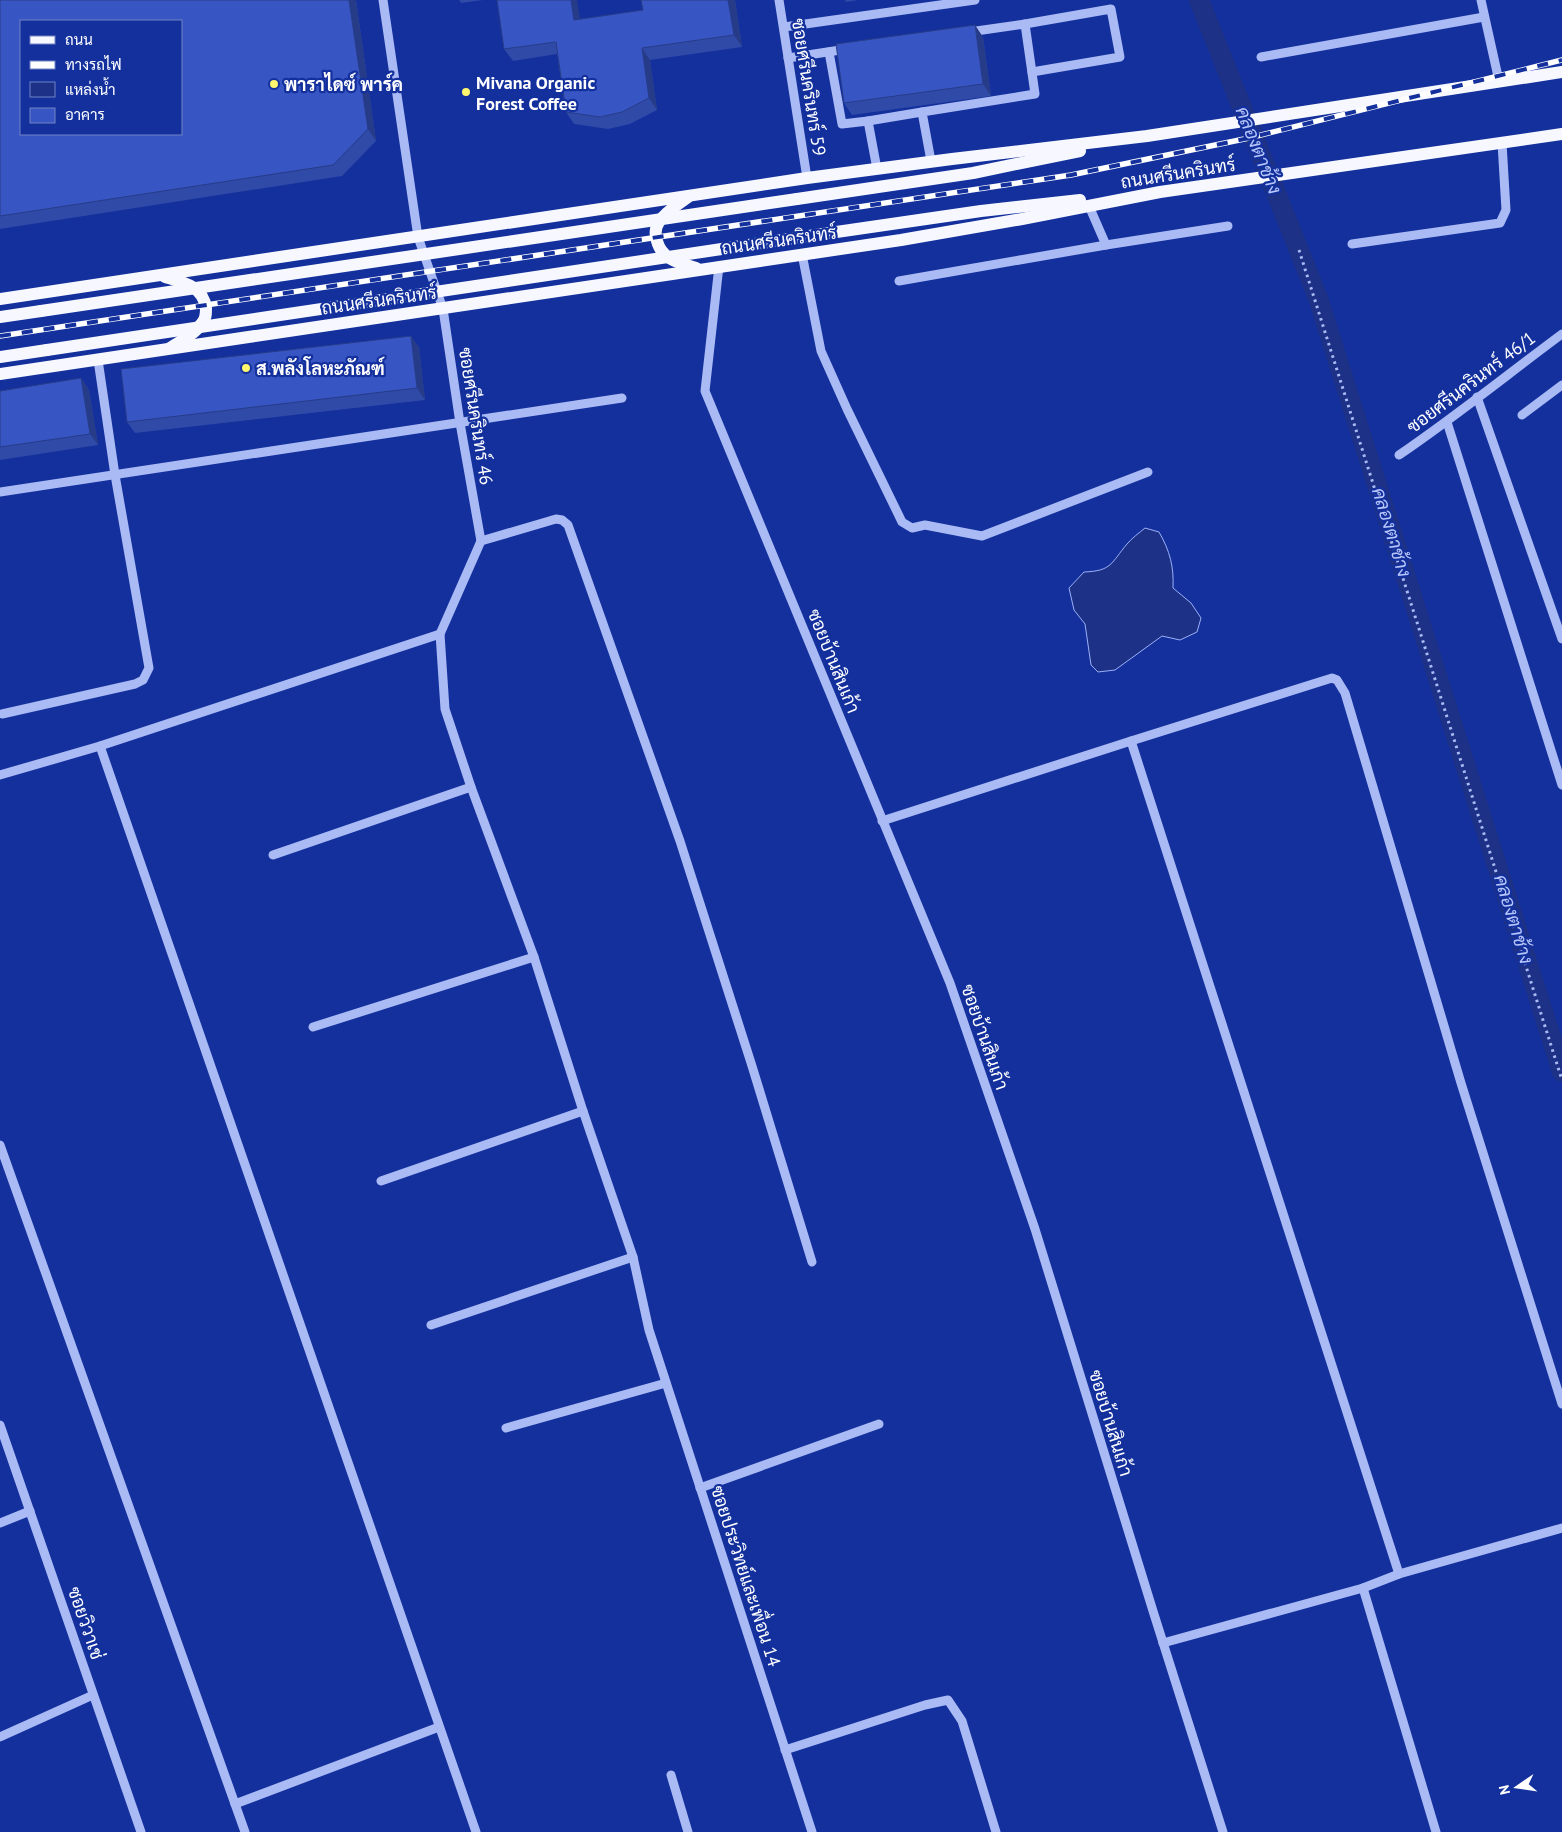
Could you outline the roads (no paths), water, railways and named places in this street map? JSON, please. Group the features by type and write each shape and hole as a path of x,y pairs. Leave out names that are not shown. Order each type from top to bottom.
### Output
{"main road":[{"path":"0,299 807,178 932,161 1147,136 1562,72"},
{"name":"ถนนศรีนครินทร์","path":"0,374 954,231 1160,192 1562,134"},
{"path":"0,317 1016,165 1147,136"},
{"path":"0,357 981,211 1160,192"},
{"path":"688,197 660,220 655,234 664,255 699,269"},
{"path":"160,276 192,286 202,295 206,306 206,316 202,324 168,349"}],"street":[{"name":"ซอยศรีนครินทร์ 46","path":"383,0 418,237 443,309 460,423 481,541"},
{"name":"ซอยศรีนครินทร์ 59","path":"779,0 807,178"},
{"path":"784,26 975,0"},
{"path":"1481,0 1499,81"},
{"path":"957,34 1112,9 1120,57 1032,72"},
{"path":"1261,57 1484,18"},
{"path":"830,52 842,124 868,121 1035,94 1025,24"},
{"path":"788,58 859,48"},
{"path":"922,112 932,161"},
{"path":"868,121 877,169"},
{"path":"1352,244 1500,223 1506,210 1502,143"},
{"path":"1089,206 1106,245"},
{"path":"899,281 1228,226"},
{"path":"802,254 821,351 902,522 907,526 912,528 925,525 982,536 1148,472"},
{"name":"ซอยบ้านสินเก้า","path":"719,266 705,391 950,983 1035,1229 1162,1642 1223,1832"},
{"name":"ซอยศรีนครินทร์ 46/1","path":"1399,455 1447,422 1477,397 1562,334"},
{"path":"2,714 135,684 144,680 149,668 115,475 98,360"},
{"path":"1522,415 1562,385"},
{"path":"1477,397 1562,639"},
{"path":"0,492 622,398"},
{"path":"1447,422 1562,785"},
{"path":"0,775 100,746 440,634 481,541 556,519 562,520 568,525 680,841 812,1262"},
{"name":"ซอยประวิทย์และเพื่อน 14","path":"440,634 445,709 471,787 534,957 583,1111 633,1257 649,1330 812,1832"},
{"path":"882,822 1332,678 1336,680 1345,693 1461,1083 1562,1404"},
{"path":"1131,741 1399,1574"},
{"path":"100,746 476,1832"},
{"path":"273,855 471,787"},
{"path":"313,1027 534,957"},
{"path":"381,1181 583,1111"},
{"path":"0,1145 246,1832"},
{"path":"432,1325 633,1257"},
{"path":"506,1428 666,1383"},
{"path":"700,1488 880,1424"},
{"name":"ซอยวิวาเช่","path":"0,1425 140,1832"},
{"path":"0,1523 30,1511"},
{"path":"1162,1642 1362,1588 1399,1574 1562,1528"},
{"path":"1362,1588 1436,1832"},
{"path":"0,1737 94,1695"},
{"path":"785,1750 925,1705 948,1700 962,1721 996,1832"},
{"path":"235,1804 440,1727"},
{"path":"670,1775 688,1832"}],"water":[{"path":"1145,528 1159,532 1163,539 1169,553 1173,573 1173,588 1191,603 1201,618 1197,632 1180,640 1162,636 1115,670 1098,672 1091,665 1085,624 1074,610 1069,588 1084,572 1100,570 1110,565 1129,542"}],"waterway":[{"name":"คลองตาช้าง","path":"1199,0 1318,298 1562,1072"}],"railway":[{"path":"0,336 1071,175 1249,138 1562,60"}],"place":[{"name":"พาราไดซ์ พาร์ค","path":"274,84"},
{"name":"Mivana Organic Forest Coffee","path":"466,92"},
{"name":"ส.พลังโลหะภัณฑ์","path":"246,368"}]}
